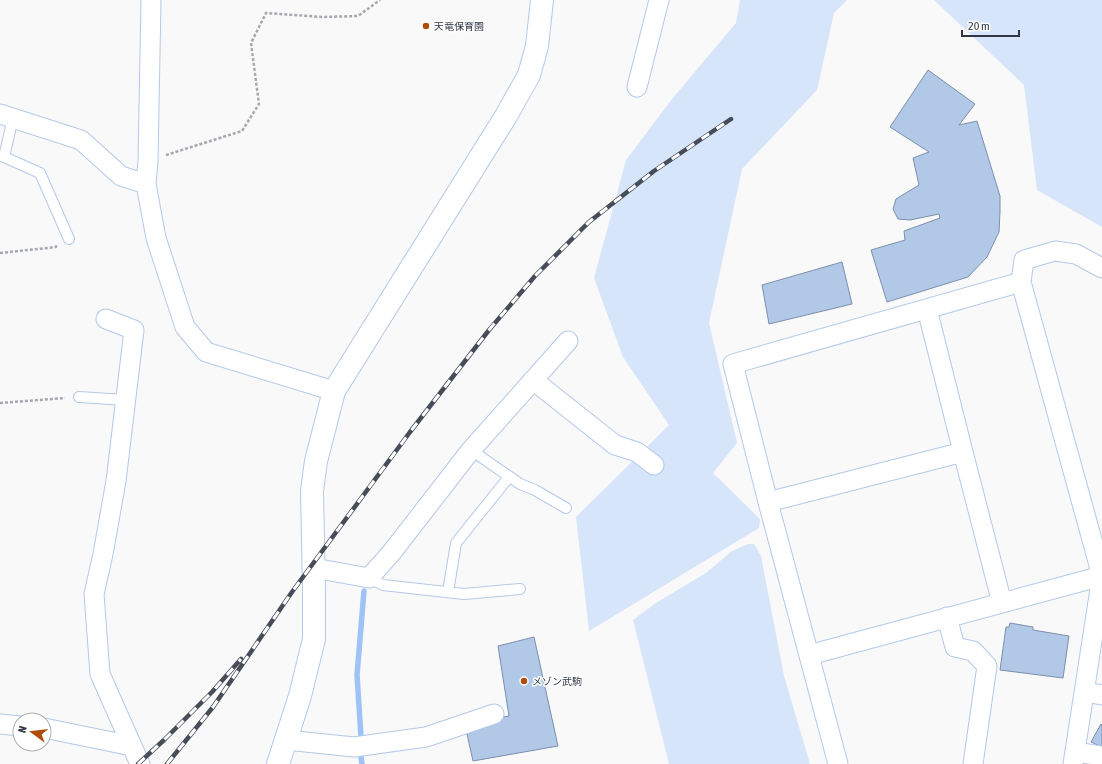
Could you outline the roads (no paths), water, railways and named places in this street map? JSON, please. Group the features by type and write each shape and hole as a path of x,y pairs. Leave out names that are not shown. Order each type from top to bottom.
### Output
{"street":[{"path":"151,0 148,161 146,184 156,238 185,327 206,352 334,391"},
{"path":"278,764 300,696 314,639 312,491 316,461 334,391 506,116 529,75 537,46 542,0"},
{"path":"637,87 659,0"},
{"path":"6,116 81,140 121,176 146,184"},
{"path":"1102,268 1076,254 1055,251 1024,260 1021,282 1102,576 1093,693 1074,758 1102,756"},
{"path":"838,764 733,364 1021,282"},
{"path":"927,309 1002,603"},
{"path":"106,319 134,330 116,481 94,594 100,674 140,764"},
{"path":"314,569 369,578 392,552 471,450 568,341"},
{"path":"533,380 615,445 637,452 654,465"},
{"path":"768,502 963,452"},
{"path":"809,655 1102,576"},
{"path":"947,617 955,647 973,651 987,666 973,764"},
{"path":"286,738 296,741 354,747 426,737 494,714"},
{"path":"0,724 12,725"},
{"path":"52,730 132,746"}],"lane":[{"path":"6,116 4,157 40,173 69,239"},
{"path":"79,397 126,400"},
{"path":"471,450 520,484 535,490 566,508"},
{"path":"448,592 456,543 509,477"},
{"path":"369,578 383,585 464,594 520,588"}],"waterway":[{"path":"361,737 357,675 364,591"},
{"path":"361,757 362,764"}],"railway":[{"path":"167,764 213,707 292,592 410,432 489,330 535,276 589,222 654,171 731,119"},
{"path":"138,764 212,692 241,659"}],"place":[{"name":"天竜保育園","path":"426,26"},
{"name":"メゾン武駒","path":"524,681"}]}
